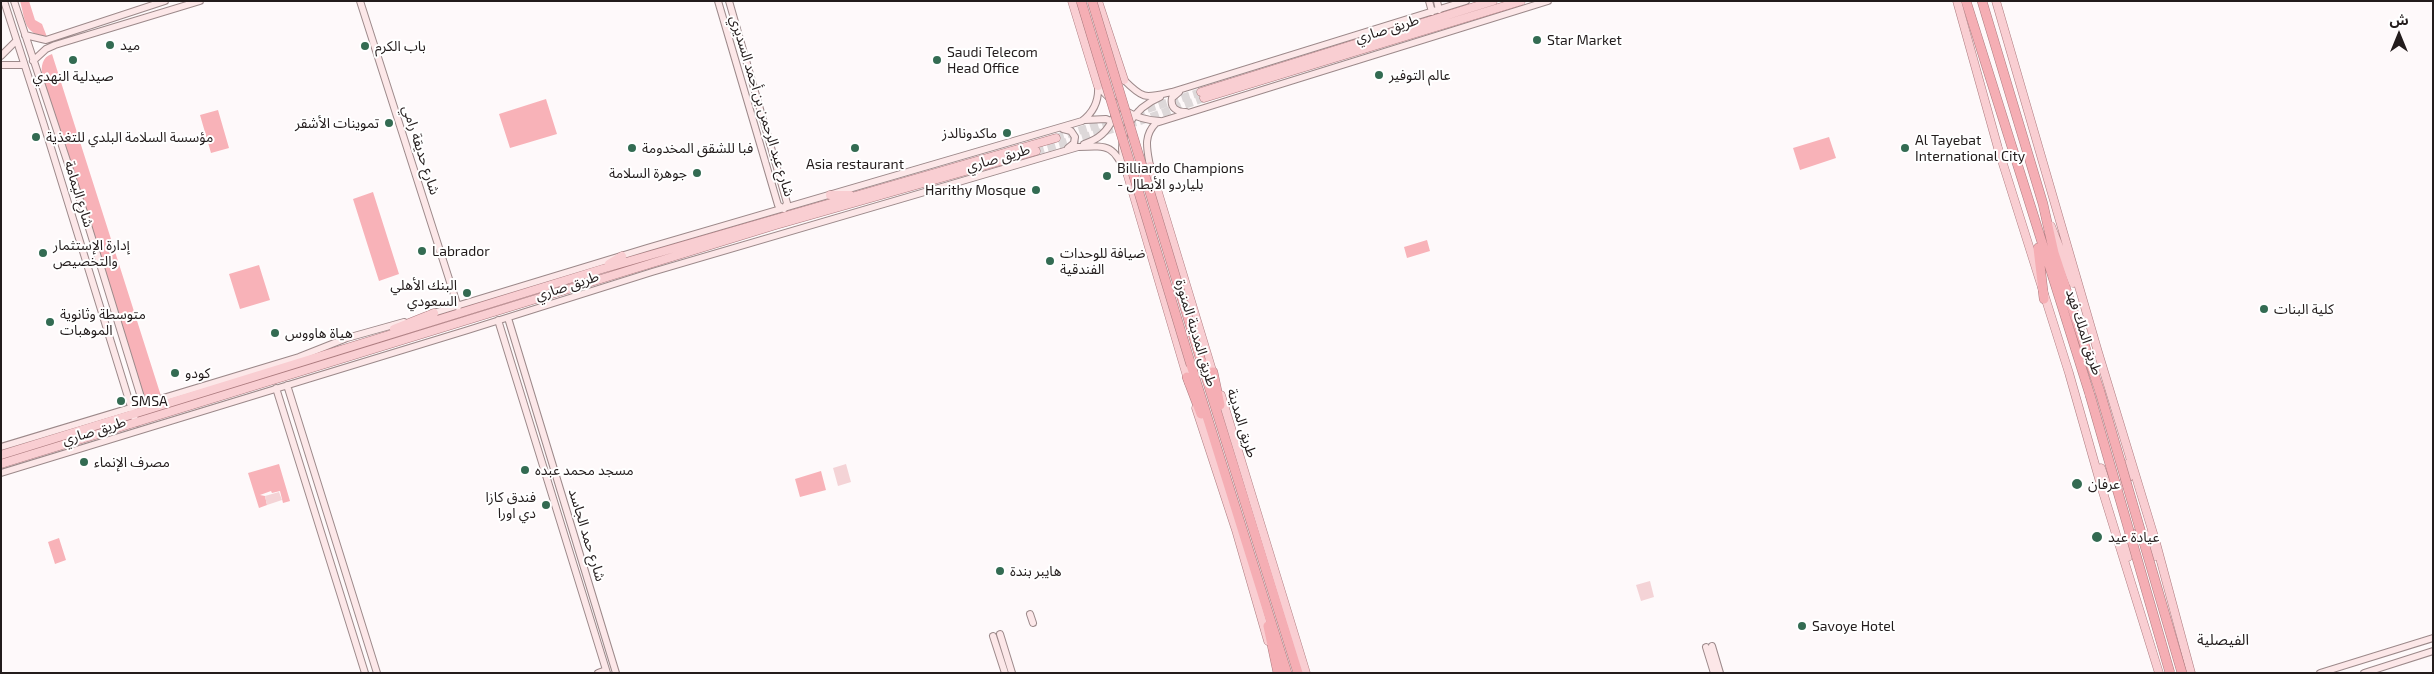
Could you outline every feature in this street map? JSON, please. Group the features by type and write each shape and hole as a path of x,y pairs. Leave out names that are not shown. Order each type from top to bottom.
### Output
{"highway":[{"name":"طريق المدينة المنورة","path":"1080,1 1287,673"},
{"name":"طريق المدينة المنورة","path":"1092,1 1298,673"},
{"name":"طريق الملك فهد","path":"1966,1 2090,395 2170,673"},
{"name":"طريق الملك فهد","path":"1982,1 2042,204 2054,253 2100,392 2182,673"},
{"path":"1987,1 1994,40"},
{"path":"2031,211 2044,300"},
{"path":"1213,372 1235,472"},
{"path":"1187,377 1230,489"},
{"path":"1253,562 1278,673"},
{"path":"1279,611 1305,673"}],"main road":[{"name":"شارع اليمامة","path":"4,1 23,65 54,155 136,424"},
{"name":"شارع اليمامة","path":"14,1 64,152 148,420"},
{"path":"25,35 46,40 165,1"},
{"path":"34,61 46,49 200,1"},
{"name":"شارع حديقة رامي","path":"360,1 458,307"},
{"name":"شارع عبد الرحمن بن أحمد السديري","path":"718,1 778,205 784,209 787,203 780,176 729,1"},
{"path":"1046,133 1082,120 1090,115 1099,96 1094,71 1072,1"},
{"path":"1078,147 1097,139 1112,121 1120,108 1124,91 1124,80 1098,1"},
{"path":"1429,1 1432,12"},
{"path":"1437,1 1439,10"},
{"path":"1208,106 1183,112 1172,106 1171,100 1174,95 1201,92 1466,1"},
{"name":"طريق صاري","path":"1201,92 1493,1"},
{"name":"طريق صاري","path":"1201,92 1521,1"},
{"path":"1151,167 1146,143 1151,128 1156,123 1548,1"},
{"path":"1957,1 1998,148 2159,673"},
{"path":"1996,1 2156,543 2191,673"},
{"path":"82,27 82,35 86,36"},
{"path":"72,31 77,33 76,39"},
{"path":"1,56 16,41"},
{"path":"1094,71 1103,84 1112,86 1116,74 1117,60"},
{"path":"1,65 23,65"},
{"path":"1124,80 1139,95 1153,96 1172,92 1201,92"},
{"path":"1098,86 1120,108 1134,117 1160,120 1179,116"},
{"path":"1172,92 1146,103 1134,117 1126,129 1122,152 1187,377 1236,530 1278,673"},
{"name":"طريق المدينة","path":"1082,120 1096,118 1112,121 1126,129 1143,149 1151,167 1213,372 1226,408 1305,673"},
{"path":"144,408 299,357 347,338 458,307 622,256 1046,133 1064,129 1073,134 1075,137 1071,147 1056,154"},
{"name":"طريق صاري","path":"1,455 132,411 602,269 1056,138"},
{"name":"طريق صاري","path":"1,472 781,233 1078,147 1102,145 1112,150 1128,174"},
{"name":"طريق صاري","path":"1,464 136,424 776,225 1036,151"},
{"path":"54,155 64,152"},
{"path":"1128,174 1133,154 1142,157 1151,167"},
{"path":"770,179 780,176"},
{"path":"830,195 862,194"},
{"path":"2042,204 2090,324"},
{"path":"602,269 622,256"},
{"path":"335,351 434,313"},
{"name":"شارع حمد الجاسد","path":"508,318 616,673"},
{"name":"شارع حمد الجاسد","path":"498,320 607,671"},
{"path":"502,330 504,326 511,328"},
{"path":"287,385 377,673"},
{"path":"276,388 365,673"},
{"path":"2084,424 2106,482 2113,487 2121,485 2129,477 2130,473 2115,406"},
{"path":"1,448 132,411"},
{"path":"2146,629 2126,546 2126,539 2129,534 2139,533 2146,535 2150,540 2172,607"},
{"path":"327,551 337,547"},
{"path":"1030,614 1033,623"},
{"path":"1005,673 996,635 1012,673"},
{"path":"2320,673 2433,638"},
{"path":"1714,673 1709,646 1720,673"},
{"path":"2364,673 2433,651"},
{"path":"598,673 607,671"}],"shaded area":[{"path":"20,1 29,1 35,20 42,24 47,37 34,33 29,29"},
{"path":"52,54 161,396 148,401 145,399 42,76 43,62 46,57"},
{"path":"546,99 557,134 510,148 499,114"},
{"path":"218,110 229,148 211,153 200,115"},
{"path":"1829,137 1836,158 1800,170 1793,148"},
{"path":"373,192 399,274 379,281 353,199"},
{"path":"1427,240 1430,251 1407,258 1404,247"},
{"path":"259,265 270,300 240,309 229,274"},
{"path":"279,464 290,501 283,503 280,491 272,493 271,491 260,495 265,496 267,505 259,508 248,473"},
{"path":"846,464 851,482 838,486 833,468"},
{"path":"821,471 826,490 800,497 795,479"},
{"path":"279,492 282,500 267,505 265,496"},
{"path":"59,538 66,560 55,564 48,542"},
{"path":"1650,581 1654,597 1641,601 1636,585"}],"tunnel":[{"path":"1056,138 1201,92"},
{"path":"1036,151 1140,121 1204,98"}],"place":[{"name":"Star Market","path":"1537,40"},
{"name":"ميد","path":"110,45"},
{"name":"باب الكرم","path":"365,46"},
{"name":"صيدلية النهدي","path":"73,60"},
{"name":"Saudi Telecom Head Office","path":"937,60"},
{"name":"عالم التوفير","path":"1379,75"},
{"name":"تموينات الأشقر","path":"389,123"},
{"name":"ماكدونالدز","path":"1007,133"},
{"name":"مؤسسة السلامة البلدي للتغذية","path":"36,137"},
{"name":"فبا للشقق المخدومة","path":"632,148"},
{"name":"Asia restaurant","path":"855,148"},
{"name":"Al Tayebat International City","path":"1905,148"},
{"name":"جوهرة السلامة","path":"697,173"},
{"name":"Billiardo Champions - بلياردو الأبطال","path":"1107,176"},
{"name":"Harithy Mosque","path":"1036,190"},
{"name":"Labrador","path":"422,251"},
{"name":"إدارة الإستثمار والتخصيص","path":"43,253"},
{"name":"ضيافة للوحدات الفندقية","path":"1050,261"},
{"name":"البنك الأهلي السعودي","path":"467,293"},
{"name":"كلية البنات","path":"2264,309"},
{"name":"متوسطة وثانوية الموهبات","path":"50,322"},
{"name":"هياة هاووس","path":"275,333"},
{"name":"كودو","path":"175,373"},
{"name":"SMSA","path":"121,401"},
{"name":"مصرف الإنماء","path":"84,462"},
{"name":"مسجد محمد عبده","path":"525,470"},
{"name":"عرفان","path":"2077,484"},
{"name":"فندق كازا دي اورا","path":"546,505"},
{"name":"عيادة عيد","path":"2097,537"},
{"name":"هايبر بندة","path":"1000,571"},
{"name":"Savoye Hotel","path":"1802,626"}],"district":[{"name":"الفيصلية","path":"2223,640"}]}
